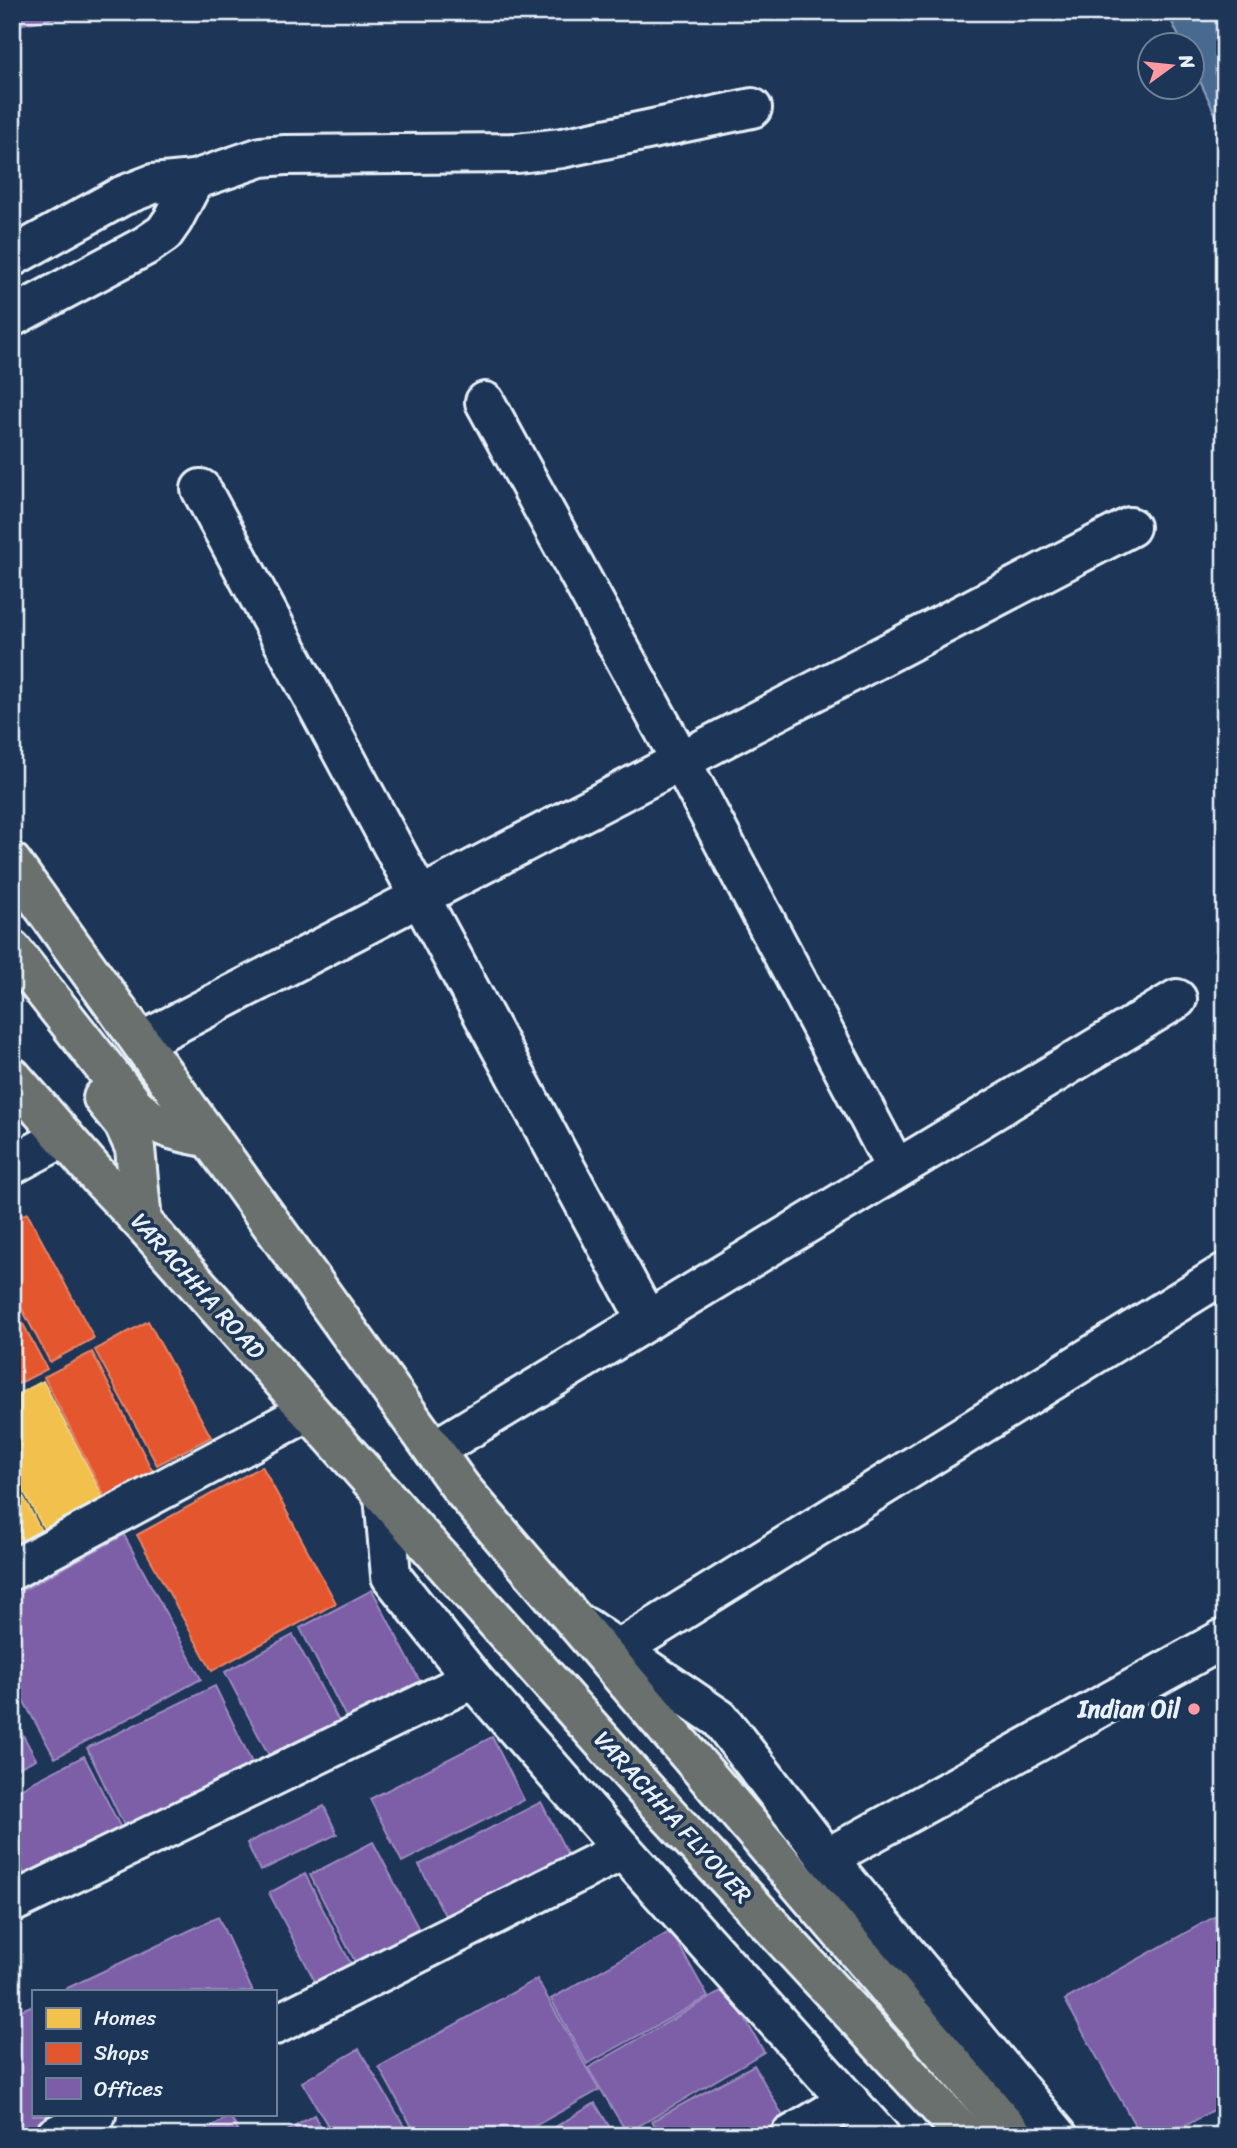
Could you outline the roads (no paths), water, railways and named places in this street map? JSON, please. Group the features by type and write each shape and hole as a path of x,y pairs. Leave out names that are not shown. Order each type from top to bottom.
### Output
{"main road":[{"name":"VARACHHA FLYOVER","path":"12,863 461,1488 1015,2136"},
{"path":"12,950 147,1119 162,1127 210,1138"},
{"path":"12,986 130,1134 135,1148 142,1222"},
{"name":"VARACHHA ROAD","path":"12,1077 384,1495"},
{"name":"VARACHHA FLYOVER","path":"384,1495 652,1796 966,2136"}],"street":[{"path":"12,257 138,189 153,184 194,180 261,157 517,153 562,148 752,108"},
{"path":"12,317 145,246 163,233 194,180"},
{"path":"485,402 681,761 896,1169"},
{"path":"201,489 647,1320"},
{"path":"141,1042 1130,527"},
{"path":"434,1450 1177,999"},
{"path":"12,1165 64,1137"},
{"path":"620,1649 1225,1273"},
{"path":"12,1570 309,1411"},
{"path":"384,1495 391,1576 473,1679 880,2136"},
{"path":"572,1618 720,1718 827,1858 1058,2136"},
{"path":"827,1858 1225,1638"},
{"path":"12,1903 473,1679"},
{"path":"276,2024 623,1850"},
{"path":"790,2136 849,2101"},
{"path":"55,2136 94,2116"}],"water":[{"path":"1167,12 1225,12 1225,135 1206,94 1206,32 1177,32"}],"place":[{"name":"Indian Oil","path":"1194,1709"}]}
